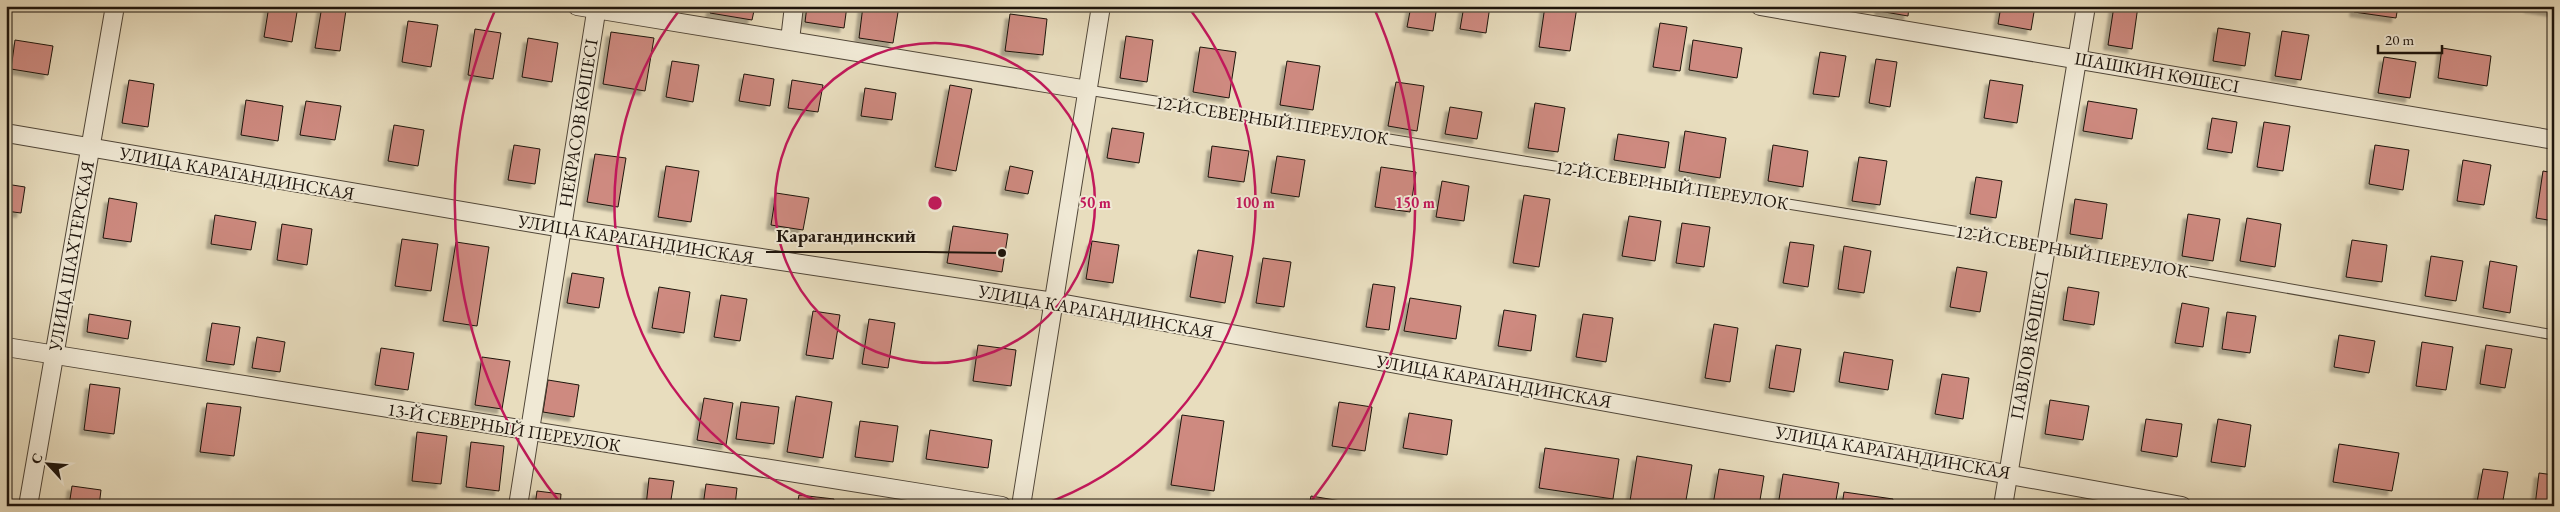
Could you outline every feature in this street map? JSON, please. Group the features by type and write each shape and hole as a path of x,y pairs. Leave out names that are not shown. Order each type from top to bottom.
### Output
{"street":[{"name":"УЛИЦА ШАХТЕРСКАЯ","path":"28,506 115,6"},
{"name":"12-Й СЕВЕРНЫЙ ПЕРЕУЛОК","path":"577,6 1088,90"},
{"path":"790,40 794,6"},
{"path":"1021,506 1101,6"},
{"name":"ШАШКИН КӨШЕСІ","path":"1760,6 2554,140"},
{"name":"ПАВЛОВ КӨШЕСІ","path":"2002,506 2086,6"},
{"name":"НЕКРАСОВ КӨШЕСІ","path":"518,506 596,8"},
{"name":"УЛИЦА КАРАГАНДИНСКАЯ","path":"6,133 562,228 1054,302 2008,473 2182,506"},
{"name":"13-Й СЕВЕРНЫЙ ПЕРЕУЛОК","path":"6,347 1002,506"}],"lane":[{"name":"12-Й СЕВЕРНЫЙ ПЕРЕУЛОК","path":"1088,90 2046,246 2554,335"}],"building":[{"path":"269,6 298,6 292,42 264,37"},
{"path":"322,6 346,10 340,51 315,48"},
{"path":"712,6 755,6 752,20 710,13"},
{"path":"807,6 847,6 844,28 805,22"},
{"path":"863,6 899,6 893,43 859,38"},
{"path":"1411,6 1437,6 1433,31 1407,27"},
{"path":"1464,6 1490,6 1486,33 1460,29"},
{"path":"1545,6 1577,7 1570,51 1539,47"},
{"path":"1880,6 1909,6 1908,16 1879,11"},
{"path":"2001,6 2035,6 2031,30 1998,24"},
{"path":"2114,6 2138,6 2132,49 2108,45"},
{"path":"2355,6 2398,6 2396,18 2354,12"},
{"path":"2529,6 2554,6 2554,12 2529,8"},
{"path":"1010,14 1047,19 1043,55 1005,51"},
{"path":"408,21 438,25 431,67 402,62"},
{"path":"1660,23 1687,27 1680,71 1653,67"},
{"path":"2218,28 2250,33 2245,66 2213,61"},
{"path":"475,29 501,33 493,79 468,75"},
{"path":"2282,31 2309,35 2301,80 2275,76"},
{"path":"611,32 654,38 645,91 603,84"},
{"path":"1126,36 1153,40 1147,82 1120,78"},
{"path":"528,38 558,43 552,82 522,77"},
{"path":"15,40 53,46 48,75 11,69"},
{"path":"1693,40 1742,48 1737,78 1689,70"},
{"path":"1200,47 1236,52 1229,98 1193,92"},
{"path":"2442,48 2491,56 2487,86 2438,78"},
{"path":"1820,52 1846,56 1839,97 1813,94"},
{"path":"2384,57 2416,62 2410,98 2378,93"},
{"path":"1876,59 1897,62 1890,107 1869,103"},
{"path":"672,61 699,65 693,102 666,97"},
{"path":"1287,61 1320,66 1313,110 1280,105"},
{"path":"744,74 774,79 770,106 739,101"},
{"path":"129,80 154,84 148,127 122,123"},
{"path":"792,80 823,85 818,112 788,108"},
{"path":"1990,80 2023,85 2017,123 1984,118"},
{"path":"1396,82 1424,86 1417,131 1388,126"},
{"path":"950,85 972,89 956,171 935,167"},
{"path":"865,88 896,93 892,120 861,116"},
{"path":"246,100 283,106 278,141 241,135"},
{"path":"306,101 341,106 335,140 300,135"},
{"path":"2088,101 2137,109 2132,139 2083,131"},
{"path":"1535,103 1565,108 1558,152 1528,148"},
{"path":"1450,107 1482,112 1477,139 1445,134"},
{"path":"2212,118 2237,122 2232,153 2207,149"},
{"path":"2264,122 2290,126 2283,171 2257,167"},
{"path":"394,125 424,130 418,166 388,161"},
{"path":"1112,128 1144,133 1139,163 1107,158"},
{"path":"1685,131 1726,138 1720,178 1679,171"},
{"path":"1618,134 1669,142 1665,168 1614,160"},
{"path":"514,145 540,149 535,184 508,180"},
{"path":"1773,145 1808,151 1803,187 1768,181"},
{"path":"2375,145 2409,150 2403,190 2369,184"},
{"path":"1212,146 1249,151 1244,182 1208,177"},
{"path":"595,154 626,158 618,207 587,202"},
{"path":"1277,156 1305,160 1299,197 1271,193"},
{"path":"1859,157 1887,161 1880,205 1852,201"},
{"path":"2463,160 2491,165 2484,205 2457,201"},
{"path":"666,166 699,171 691,222 658,217"},
{"path":"1010,166 1033,171 1028,194 1005,190"},
{"path":"1381,167 1416,172 1410,212 1375,207"},
{"path":"2543,171 2554,173 2554,221 2536,218"},
{"path":"1976,177 2002,181 1996,218 1970,214"},
{"path":"1442,181 1469,186 1464,221 1436,217"},
{"path":"6,184 25,187 21,213 6,211"},
{"path":"776,193 809,198 803,230 771,225"},
{"path":"1524,195 1550,199 1539,267 1513,263"},
{"path":"109,198 137,203 131,242 103,238"},
{"path":"2075,199 2107,204 2102,239 2070,234"},
{"path":"2188,214 2220,219 2213,261 2182,256"},
{"path":"215,215 256,222 251,250 211,244"},
{"path":"1629,216 1661,221 1655,261 1622,256"},
{"path":"2247,218 2281,224 2275,267 2240,261"},
{"path":"1682,223 1710,227 1704,267 1676,263"},
{"path":"282,224 312,229 307,265 277,260"},
{"path":"953,226 1008,234 1002,272 947,263"},
{"path":"402,239 438,244 431,291 395,286"},
{"path":"2352,240 2387,245 2382,282 2346,277"},
{"path":"1092,241 1119,245 1113,283 1086,279"},
{"path":"456,242 489,247 477,326 443,321"},
{"path":"1790,242 1814,245 1808,287 1783,283"},
{"path":"1844,246 1871,251 1864,293 1838,289"},
{"path":"1198,250 1233,256 1225,303 1190,297"},
{"path":"2431,256 2463,261 2456,301 2425,296"},
{"path":"1263,258 1291,262 1284,307 1256,303"},
{"path":"2490,261 2517,266 2510,313 2483,308"},
{"path":"1957,267 1987,272 1980,312 1950,307"},
{"path":"572,273 604,278 599,308 567,303"},
{"path":"1373,284 1395,287 1389,330 1366,327"},
{"path":"659,287 690,292 684,333 652,328"},
{"path":"2068,287 2099,292 2094,325 2063,320"},
{"path":"721,295 747,299 740,341 714,337"},
{"path":"1410,298 1461,306 1456,339 1404,331"},
{"path":"2182,303 2209,308 2203,347 2175,343"},
{"path":"1504,310 1536,315 1531,351 1498,346"},
{"path":"813,311 840,315 833,359 806,355"},
{"path":"2227,312 2256,316 2250,353 2222,349"},
{"path":"89,314 131,321 128,339 87,332"},
{"path":"1583,314 1613,318 1606,362 1576,357"},
{"path":"869,319 895,323 888,368 862,364"},
{"path":"212,323 240,327 234,365 206,361"},
{"path":"1714,324 1738,328 1730,382 1705,378"},
{"path":"2339,335 2375,341 2369,373 2334,367"},
{"path":"257,337 285,342 280,372 252,368"},
{"path":"2422,342 2453,347 2446,390 2416,386"},
{"path":"978,345 1016,350 1011,386 973,381"},
{"path":"1776,345 1801,349 1794,392 1769,388"},
{"path":"2486,345 2512,349 2505,388 2480,384"},
{"path":"381,348 414,353 408,390 375,385"},
{"path":"1844,352 1893,360 1888,390 1839,382"},
{"path":"482,357 510,361 502,409 475,405"},
{"path":"1942,374 1969,378 1963,419 1935,414"},
{"path":"548,380 579,385 574,417 543,412"},
{"path":"90,384 120,388 114,434 84,430"},
{"path":"796,396 832,402 823,458 787,452"},
{"path":"704,398 733,403 726,445 697,440"},
{"path":"2050,400 2089,406 2083,440 2045,434"},
{"path":"741,402 779,407 774,444 736,439"},
{"path":"1339,402 1372,407 1365,451 1332,446"},
{"path":"207,403 241,407 234,456 200,452"},
{"path":"1409,413 1452,420 1447,455 1403,448"},
{"path":"1182,415 1224,421 1214,491 1171,485"},
{"path":"2146,419 2182,424 2177,457 2141,451"},
{"path":"2218,419 2251,425 2245,467 2211,462"},
{"path":"860,421 898,426 893,462 855,457"},
{"path":"930,430 992,440 988,468 926,459"},
{"path":"417,432 447,436 441,484 412,481"},
{"path":"471,442 504,446 499,491 466,487"},
{"path":"2339,444 2399,453 2392,491 2333,482"},
{"path":"1545,448 1619,459 1613,499 1539,488"},
{"path":"1637,456 1692,465 1685,506 1661,506 1630,501"},
{"path":"1719,469 1764,476 1759,506 1713,505"},
{"path":"2483,469 2508,472 2502,506 2477,502"},
{"path":"2539,473 2554,475 2554,506 2535,506"},
{"path":"1783,474 1839,483 1835,506 1778,506"},
{"path":"649,478 674,481 670,506 646,506"},
{"path":"706,484 737,488 735,506 703,506"},
{"path":"72,486 101,490 99,506 69,506"},
{"path":"537,491 561,494 560,506 535,506"},
{"path":"1844,492 1893,499 1892,506 1842,506"},
{"path":"799,495 834,499 833,506 797,506"},
{"path":"1311,496 1353,503 1353,506 1309,506"}],"place":[{"name":"Карагандинский","path":"1002,253"}]}
